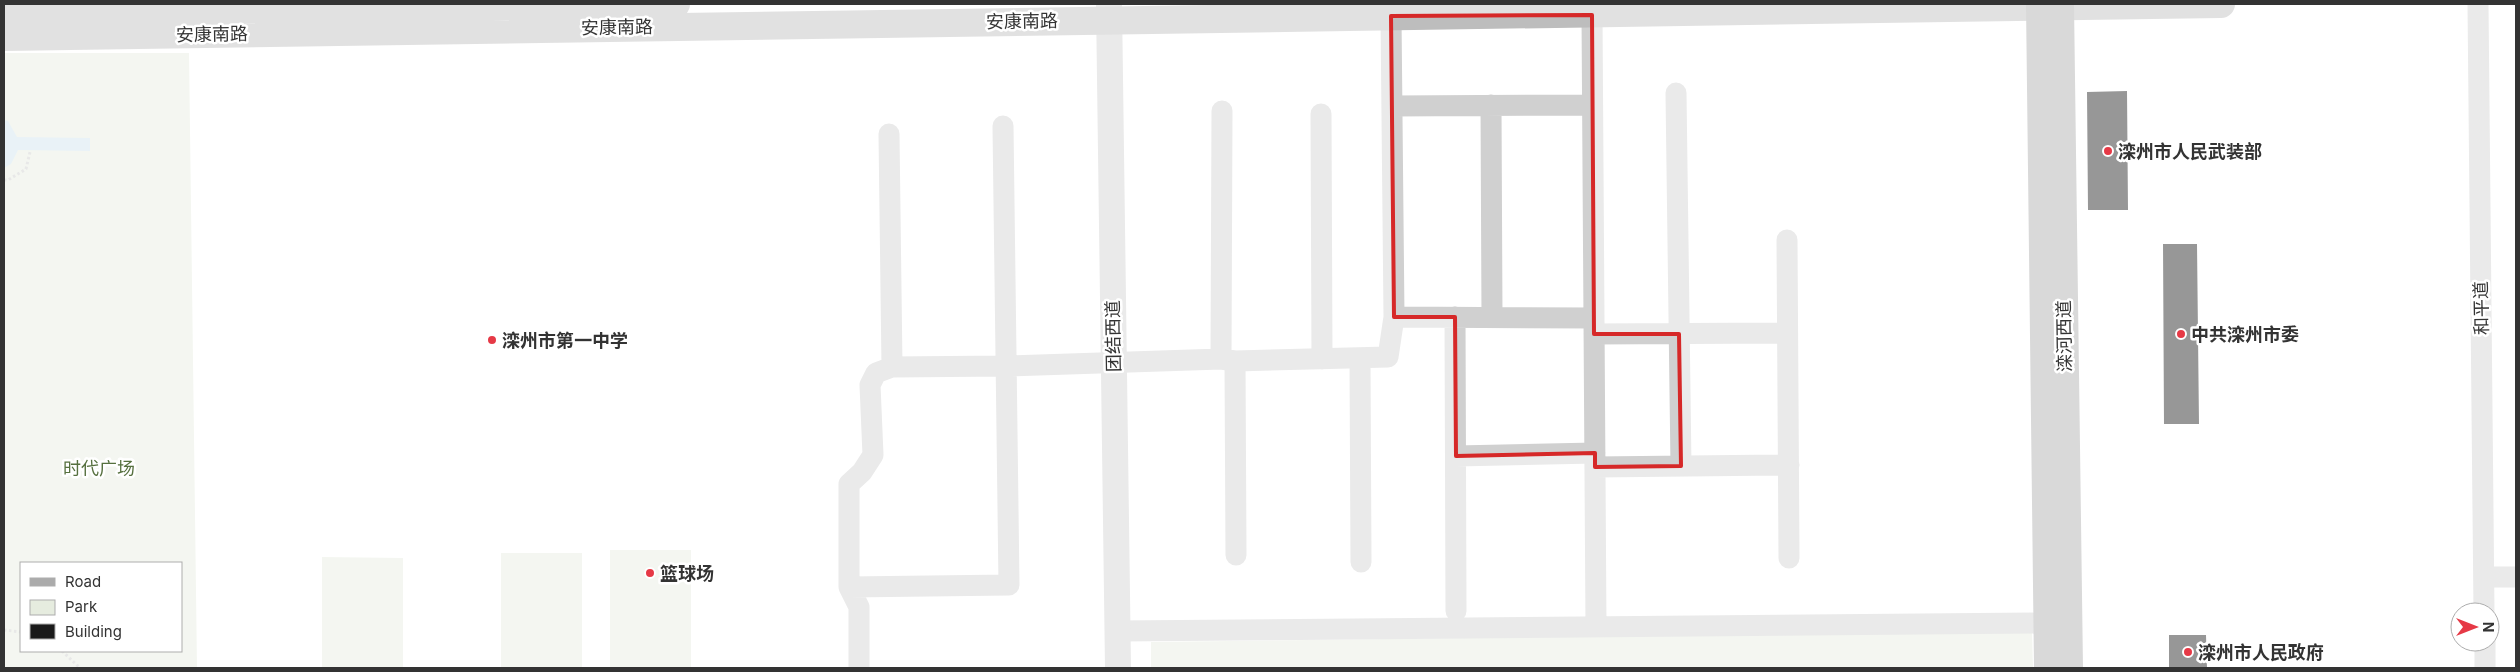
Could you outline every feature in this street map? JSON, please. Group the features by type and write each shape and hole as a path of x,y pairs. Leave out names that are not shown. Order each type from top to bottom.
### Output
{"main road":[{"name":"安康南路","path":"4,13 676,4"},
{"name":"安康南路","path":"4,37 1110,12 1391,16 1592,14 1689,7 2221,4"},
{"name":"滦河西道","path":"2048,668 2050,5"},
{"name":"滦河西道","path":"2050,5 2069,668"}],"street":[{"name":"和平道","path":"2478,4 2484,602"},
{"name":"团结西道","path":"1110,12 1118,668"},
{"path":"1592,14 1596,627"},
{"path":"859,668 859,606 849,587 849,484 862,472 873,455 870,386 876,372 892,367 1006,366 1113,361 1360,359 1388,357 1394,317 1391,16"},
{"path":"1676,93 1681,466"},
{"path":"1392,106 1592,104"},
{"path":"1491,105 1492,317"},
{"path":"1222,111 1228,360 1236,554"},
{"path":"1321,114 1322,359"},
{"path":"849,587 1009,585 1003,126"},
{"path":"889,134 892,367"},
{"path":"1787,240 1790,558"},
{"path":"1394,317 1492,317 1679,334 1787,332"},
{"path":"1455,317 1456,611"},
{"path":"1360,359 1362,562"},
{"path":"1456,456 1595,460 1681,466 1788,465"},
{"path":"2484,577 2516,576"},
{"path":"1118,631 2048,623"},
{"path":"2485,652 2485,668"}],"path":[{"path":"4,180 8,180 26,169 30,152"},
{"path":"4,630 20,632"},
{"path":"63,652 80,668"}],"highlighted area":[{"path":"1592,15 1594,334 1679,334 1681,466 1595,467 1595,453 1456,456 1455,317 1394,317 1391,16"}],"green space":[{"name":"时代广场","path":"4,53 189,53 197,668 4,668"},
{"path":"610,550 691,550 691,668 610,668"},
{"path":"501,553 582,553 582,668 501,668"},
{"path":"322,557 403,558 403,668 322,668"},
{"path":"2032,631 2033,668 1151,668 1151,642"}],"water":[{"path":"4,120 8,121 17,137 90,138 90,151 18,150 11,164 4,168"}],"building":[{"name":"滦州市人民武装部","path":"2127,91 2128,210 2088,210 2087,92"},
{"name":"中共滦州市委","path":"2163,244 2197,244 2199,424 2164,424"},
{"name":"滦州市人民政府","path":"2169,635 2206,635 2207,668 2169,668"}],"place":[{"name":"滦州市人民武装部","path":"2108,151"},
{"name":"中共滦州市委","path":"2181,334"},
{"name":"滦州市第一中学","path":"492,340"},
{"name":"篮球场","path":"650,573"},
{"name":"滦州市人民政府","path":"2188,652"}]}
